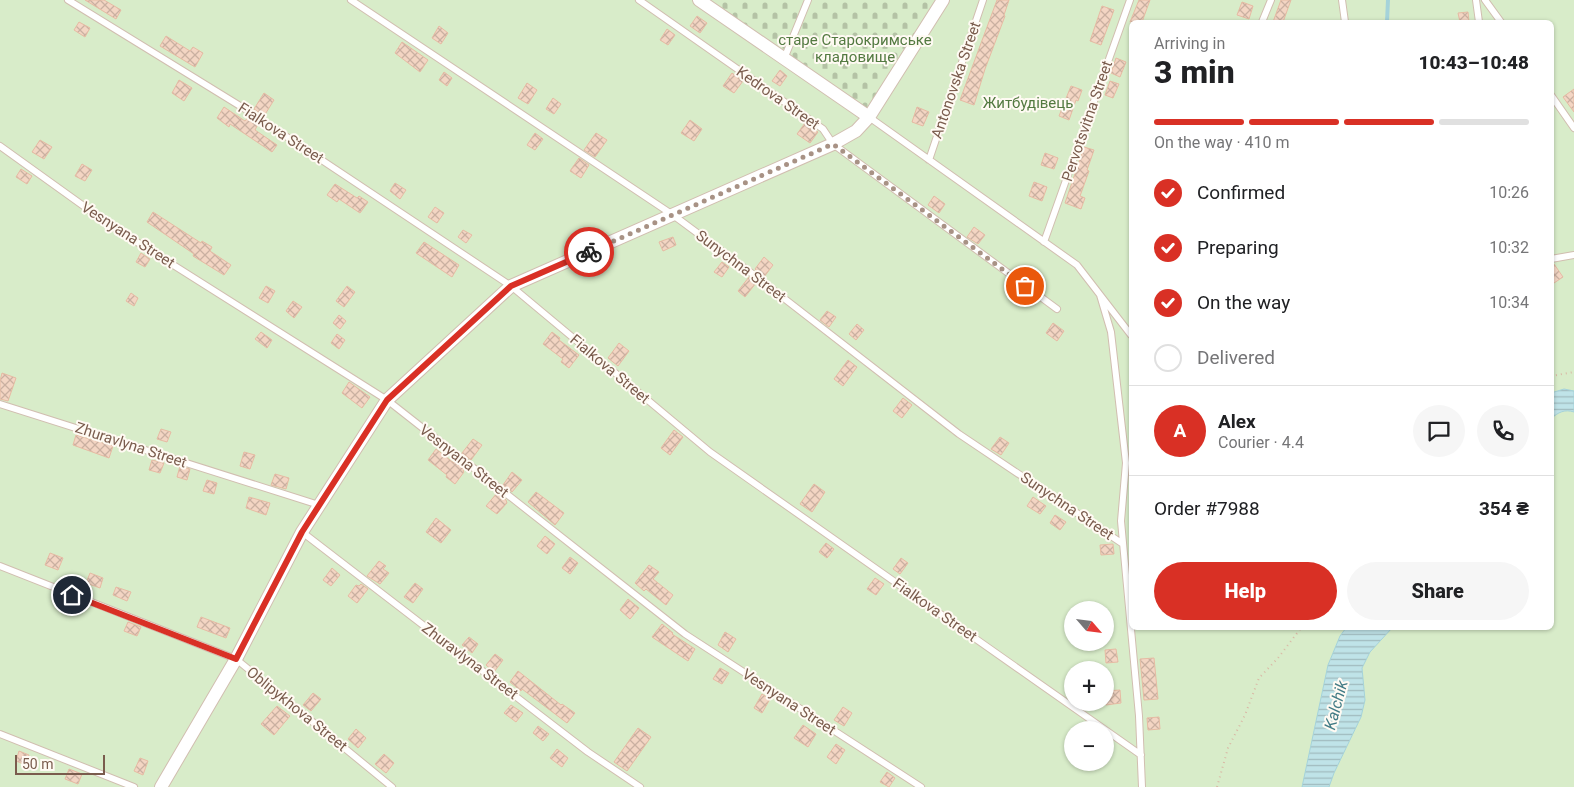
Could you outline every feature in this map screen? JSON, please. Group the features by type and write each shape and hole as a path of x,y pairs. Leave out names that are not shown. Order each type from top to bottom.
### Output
{"street":[{"path":"699,0 869,118"},
{"path":"161,787 236,659 302,532 387,400 511,286 833,144 856,131 869,118 943,0"}],"lane":[{"name":"Fialkova Street","path":"68,0 245,109 511,286 710,452 1141,755"},
{"name":"Sunychna Street","path":"351,0 672,215 959,434 1123,544"},
{"name":"Kedrova Street","path":"639,0 823,129 833,144 1057,309"},
{"path":"784,59 808,0"},
{"name":"Antonovska Street","path":"930,160 983,0"},
{"name":"Pervotsvitna Street","path":"1044,242 1130,0"},
{"path":"1263,20 1271,0"},
{"path":"1342,0 1345,20"},
{"path":"1476,0 1479,20"},
{"path":"1485,0 1499,20"},
{"path":"1554,99 1574,128"},
{"path":"869,118 1077,265 1129,332"},
{"name":"Vesnyana Street","path":"0,146 110,225 387,400 685,634 921,787"},
{"path":"1554,258 1574,255"},
{"path":"1100,295 1111,332 1126,463 1120,521 1129,614"},
{"name":"Zhuravlyna Street","path":"0,404 319,505"},
{"name":"Zhuravlyna Street","path":"302,532 588,752 640,787"},
{"name":"Oblipykhova Street","path":"0,566 236,659 392,787"},
{"path":"1130,630 1142,787"},
{"path":"0,734 134,787"}],"path":[{"path":"1554,375 1574,372"},
{"path":"1218,787 1228,748 1245,715 1259,678 1287,648 1300,630"}],"green space":[{"name":"Житбудівець","path":"0,0 1574,0 1574,787 0,787"},
{"name":"старе Старокримське кладовище","path":"699,0 943,0 869,117"}],"water":[{"path":"1564,389 1574,391 1574,412 1562,412 1554,417 1554,392"},
{"name":"Kalchik","path":"1344,630 1390,630 1370,652 1362,668 1365,700 1361,717 1329,787 1302,787 1328,665 1340,636"}],"building":[{"path":"85,0 104,0 121,10 116,19"},
{"path":"997,0 1009,0 974,105 960,100"},
{"path":"1139,0 1150,0 1143,20 1131,20"},
{"path":"1281,0 1291,0 1284,20 1274,20"},
{"path":"1242,2 1253,6 1249,19 1237,15"},
{"path":"1102,6 1114,10 1101,45 1090,41"},
{"path":"1468,12 1469,20 1460,20 1458,13"},
{"path":"697,16 707,23 700,33 690,26"},
{"path":"79,22 90,28 85,37 74,30"},
{"path":"439,26 448,33 441,44 432,38"},
{"path":"667,29 675,35 668,45 660,40"},
{"path":"166,36 190,51 193,47 203,53 195,67 160,46"},
{"path":"402,42 428,60 420,72 395,53"},
{"path":"1116,58 1126,62 1120,77 1111,73"},
{"path":"780,70 787,76 780,86 772,81"},
{"path":"444,72 452,78 447,86 439,80"},
{"path":"732,73 743,81 734,93 723,86"},
{"path":"179,80 192,88 184,101 172,93"},
{"path":"1110,81 1119,84 1113,98 1105,95"},
{"path":"527,83 537,90 528,104 518,98"},
{"path":"1071,86 1082,90 1078,101 1076,100 1069,120 1059,116"},
{"path":"1574,89 1574,112 1563,97"},
{"path":"264,93 274,100 264,116 254,109"},
{"path":"553,98 561,104 554,114 546,109"},
{"path":"224,107 245,121 248,117 258,124 255,130 277,145 272,152 230,124 229,127 217,118"},
{"path":"917,107 929,112 923,126 912,122"},
{"path":"690,120 702,129 694,141 681,133"},
{"path":"805,123 818,132 810,143 797,134"},
{"path":"535,133 543,139 535,150 527,145"},
{"path":"596,133 607,140 595,157 584,150"},
{"path":"40,140 52,147 44,159 32,152"},
{"path":"1084,147 1094,150 1080,196 1085,198 1081,209 1065,203"},
{"path":"1045,153 1058,158 1054,169 1041,165"},
{"path":"579,158 589,165 581,178 570,171"},
{"path":"82,164 92,170 85,181 75,176"},
{"path":"21,169 32,176 27,184 16,177"},
{"path":"1034,182 1047,187 1042,201 1029,196"},
{"path":"395,183 406,190 400,199 390,191"},
{"path":"335,184 357,198 359,196 368,202 360,213 339,199 337,202 327,195"},
{"path":"934,196 945,204 939,213 928,205"},
{"path":"435,207 444,213 437,223 428,217"},
{"path":"153,212 201,243 202,241 212,247 210,251 231,265 224,275 193,256 194,254 147,222"},
{"path":"974,227 985,235 978,244 967,237"},
{"path":"463,230 472,235 466,243 458,237"},
{"path":"673,237 676,245 663,251 659,242"},
{"path":"424,242 459,265 452,277 416,253"},
{"path":"141,253 150,259 145,267 136,262"},
{"path":"764,257 773,265 764,277 755,269"},
{"path":"722,262 729,267 722,277 714,272"},
{"path":"1554,264 1563,277 1554,283"},
{"path":"749,277 756,283 745,297 738,291"},
{"path":"266,286 275,291 268,303 259,298"},
{"path":"347,286 355,292 344,307 336,301"},
{"path":"131,293 138,298 134,306 126,301"},
{"path":"293,301 302,307 294,318 286,311"},
{"path":"827,311 836,317 829,327 820,320"},
{"path":"339,315 346,321 340,329 333,323"},
{"path":"1053,323 1064,331 1057,341 1046,333"},
{"path":"857,324 864,330 856,340 849,334"},
{"path":"261,332 272,340 267,348 255,339"},
{"path":"552,332 560,338 559,340 579,355 569,368 561,362 563,359 543,344"},
{"path":"337,334 345,340 339,349 331,343"},
{"path":"619,343 629,351 618,366 608,358"},
{"path":"848,360 857,367 843,386 834,379"},
{"path":"2,373 16,378 8,401 0,399"},
{"path":"349,382 370,397 362,408 342,393"},
{"path":"903,398 912,405 902,418 893,411"},
{"path":"161,429 171,432 167,442 157,439"},
{"path":"674,430 683,437 670,455 661,448"},
{"path":"76,435 113,446 109,458 73,445"},
{"path":"1000,437 1009,443 1001,455 991,449"},
{"path":"473,439 482,445 471,460 462,453"},
{"path":"436,449 454,463 456,460 465,468 455,484 428,460"},
{"path":"244,452 255,455 250,469 240,466"},
{"path":"152,460 164,463 160,473 149,470"},
{"path":"180,466 190,469 187,480 177,477"},
{"path":"512,472 522,480 512,492 503,485"},
{"path":"275,474 289,478 286,489 271,485"},
{"path":"207,480 217,483 214,494 203,491"},
{"path":"814,484 825,492 812,512 800,504"},
{"path":"536,492 564,513 555,525 528,502"},
{"path":"497,493 507,503 497,514 486,506"},
{"path":"249,497 270,503 266,515 246,508"},
{"path":"1033,497 1046,506 1040,514 1027,506"},
{"path":"1055,515 1066,522 1060,530 1050,523"},
{"path":"436,518 451,530 441,543 426,532"},
{"path":"545,536 555,544 547,554 537,546"},
{"path":"826,543 834,549 827,558 819,552"},
{"path":"1113,544 1114,554 1101,555 1100,545"},
{"path":"50,553 63,558 58,570 45,565"},
{"path":"570,557 578,563 570,574 562,568"},
{"path":"901,558 908,563 900,574 893,569"},
{"path":"379,561 386,566 383,569 389,573 380,584 367,576"},
{"path":"649,565 659,572 653,579 673,595 666,605 635,583"},
{"path":"332,568 340,575 331,586 323,580"},
{"path":"90,573 103,578 100,588 86,583"},
{"path":"875,578 884,584 876,595 867,589"},
{"path":"415,583 423,589 413,603 404,597"},
{"path":"361,584 368,589 357,603 348,596 356,585 359,586"},
{"path":"116,587 131,592 127,601 113,595"},
{"path":"628,599 639,608 630,619 620,610"},
{"path":"201,617 230,628 226,638 197,627"},
{"path":"128,622 141,627 137,636 124,631"},
{"path":"662,624 672,634 695,649 688,661 652,637"},
{"path":"725,632 736,639 728,652 718,645"},
{"path":"469,637 478,644 472,653 462,645"},
{"path":"1116,649 1118,662 1106,661 1105,651 1114,651"},
{"path":"495,654 503,660 494,672 486,665"},
{"path":"1154,658 1158,699 1144,700 1140,659"},
{"path":"720,668 729,673 722,684 713,679"},
{"path":"518,671 561,705 575,713 567,723 510,682"},
{"path":"1114,690 1120,690 1121,703 1114,704"},
{"path":"313,693 321,699 311,711 303,705"},
{"path":"762,694 770,699 762,713 754,708"},
{"path":"511,705 523,713 516,722 504,713"},
{"path":"277,706 290,716 274,735 261,724"},
{"path":"843,707 852,713 844,726 834,720"},
{"path":"1159,717 1160,729 1148,730 1147,718"},
{"path":"803,725 816,734 808,747 794,738"},
{"path":"538,726 549,734 543,741 533,733"},
{"path":"638,728 651,737 627,771 614,762"},
{"path":"356,729 366,738 358,748 348,739"},
{"path":"836,744 845,750 836,764 827,757"},
{"path":"557,749 568,758 562,767 550,758"},
{"path":"19,751 29,755 26,765 16,761"},
{"path":"384,754 394,763 386,773 375,764"},
{"path":"140,758 148,761 143,775 134,771"},
{"path":"69,769 82,774 78,784 65,779"},
{"path":"887,772 895,778 889,787 880,782"}],"waterway":[{"path":"1387,20 1388,0"}],"way so far":[{"path":"589,252 833,144 1025,286"}],"route":[{"path":"72,595 236,659 302,532 387,400 511,286 589,252"}]}
